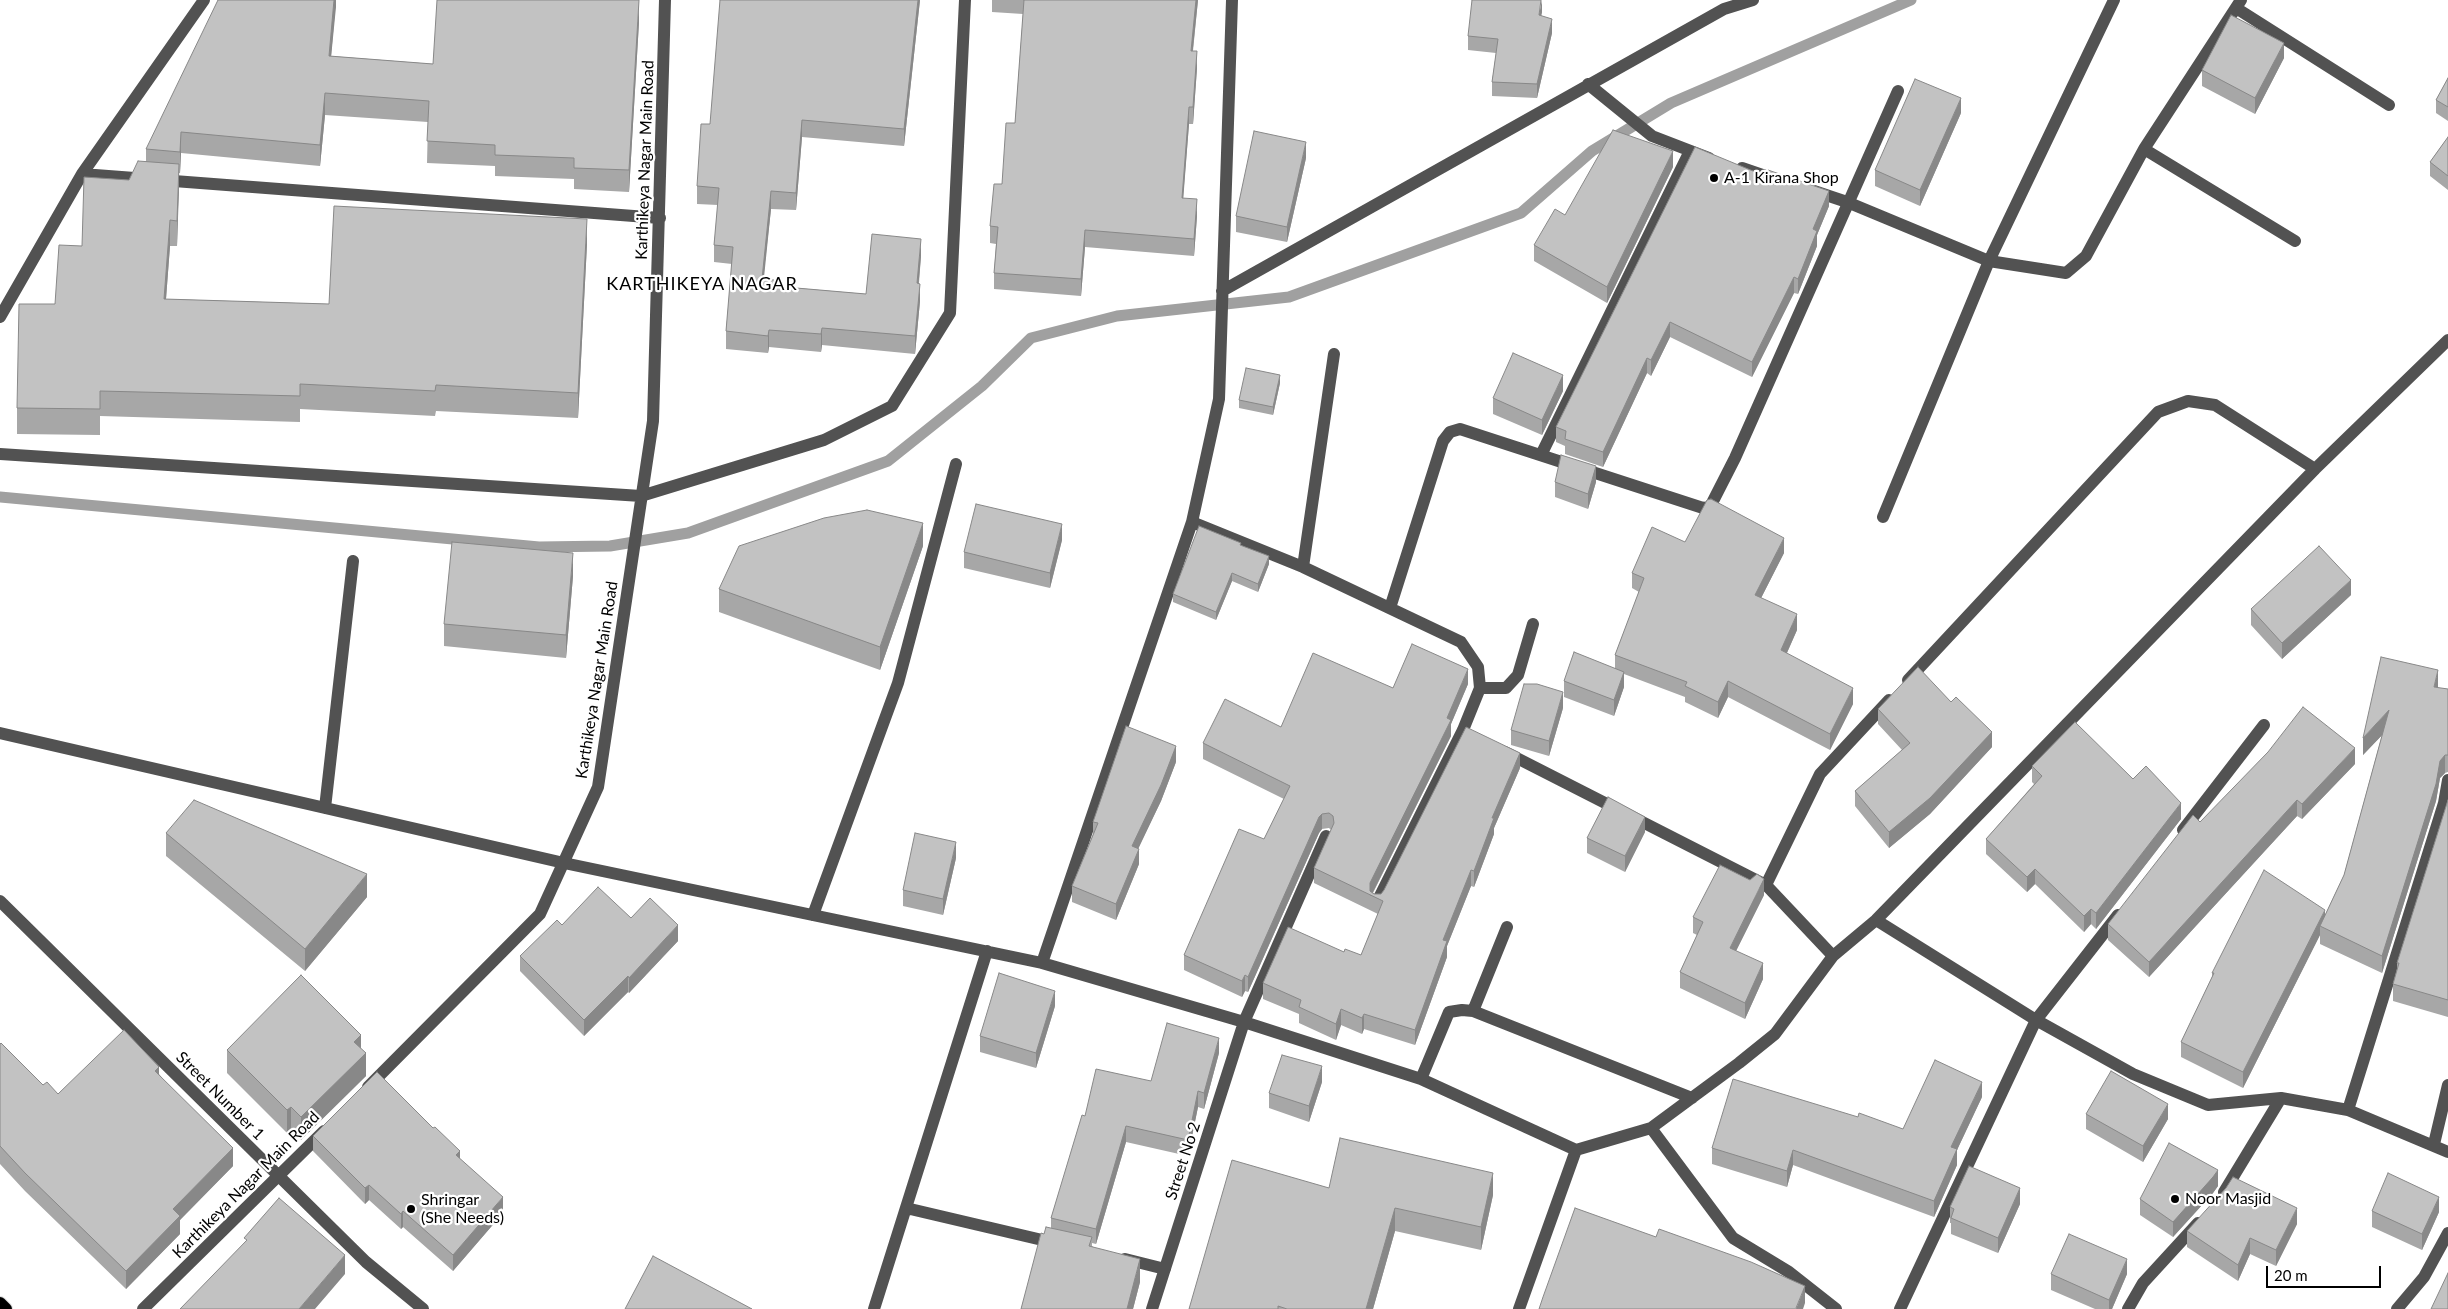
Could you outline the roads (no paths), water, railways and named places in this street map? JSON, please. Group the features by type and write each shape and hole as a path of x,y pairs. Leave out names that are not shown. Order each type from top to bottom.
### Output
{"main road":[{"path":"0,1303 6,1309"}],"street":[{"path":"0,317 82,174 204,0"},
{"name":"Karthikeya Nagar Main Road","path":"361,1094 540,914 598,787 653,420 665,0"},
{"path":"0,454 641,496 824,440 892,406 950,313 965,0"},
{"path":"1042,962 1192,522 1219,399 1232,0"},
{"path":"1222,291 1724,5 1753,0"},
{"path":"1883,517 1989,261 2114,0"},
{"path":"1588,84 1652,136 1722,162 1847,202 1989,261 2066,273 2086,256 2144,150 2238,4 2389,106"},
{"path":"1390,608 1442,441 1450,432 1460,429 1703,508 1710,507 1735,458 1847,202 1898,91"},
{"path":"2144,150 2295,241"},
{"path":"1540,455 1690,151"},
{"path":"82,174 660,218"},
{"path":"0,733 564,863 1042,962 1244,1022 1421,1079 1576,1150 1652,1128 1775,1034 1833,956 1876,920 2315,468 2448,340"},
{"path":"1303,567 1334,354"},
{"path":"1766,885 1820,774 2158,412 2188,401 2215,405 2315,468"},
{"path":"813,915 898,683 956,464"},
{"path":"1192,522 1303,567 1461,642 1478,667 1480,688 1468,732 1377,902"},
{"path":"325,808 353,561"},
{"path":"1480,688 1506,688 1518,675 1533,624"},
{"path":"2174,842 2264,725"},
{"path":"1490,744 1766,885 1833,956"},
{"path":"2348,1110 2444,803 2448,780"},
{"name":"Street No 2","path":"1152,1309 1244,1022 1326,836"},
{"name":"Street Number 1","path":"0,901 366,1262 423,1309"},
{"path":"1900,1309 2036,1020 2126,904"},
{"path":"1876,920 2036,1020 2133,1074 2208,1105 2281,1098 2348,1110 2434,1144 2448,1152"},
{"path":"1472,1011 1507,927"},
{"path":"874,1309 987,951"},
{"path":"1421,1079 1450,1012 1472,1011 1692,1098"},
{"path":"2434,1144 2448,1085"},
{"path":"2128,1309 2143,1283 2210,1209 2281,1098"},
{"name":"Karthikeya Nagar Main Road","path":"143,1309 333,1121"},
{"path":"1652,1128 1733,1238 1789,1272 1836,1309"},
{"path":"1519,1309 1576,1150"},
{"path":"906,1208 1069,1246"},
{"path":"2397,1309 2424,1277 2448,1233"},
{"path":"1117,1257 1165,1269"}],"waterway":[{"path":"0,497 539,547 610,546 688,533 888,461 982,386 1031,338 1117,316 1289,297 1521,213 1592,151 1671,103 1911,0"}],"place":[{"name":"A-1 Kirana Shop","path":"1714,178"},
{"name":"Noor Masjid","path":"2175,1199"},
{"name":"Shringar (She Needs)","path":"411,1209"}],"district":[{"name":"KARTHIKEYA NAGAR","path":"702,284"}]}
